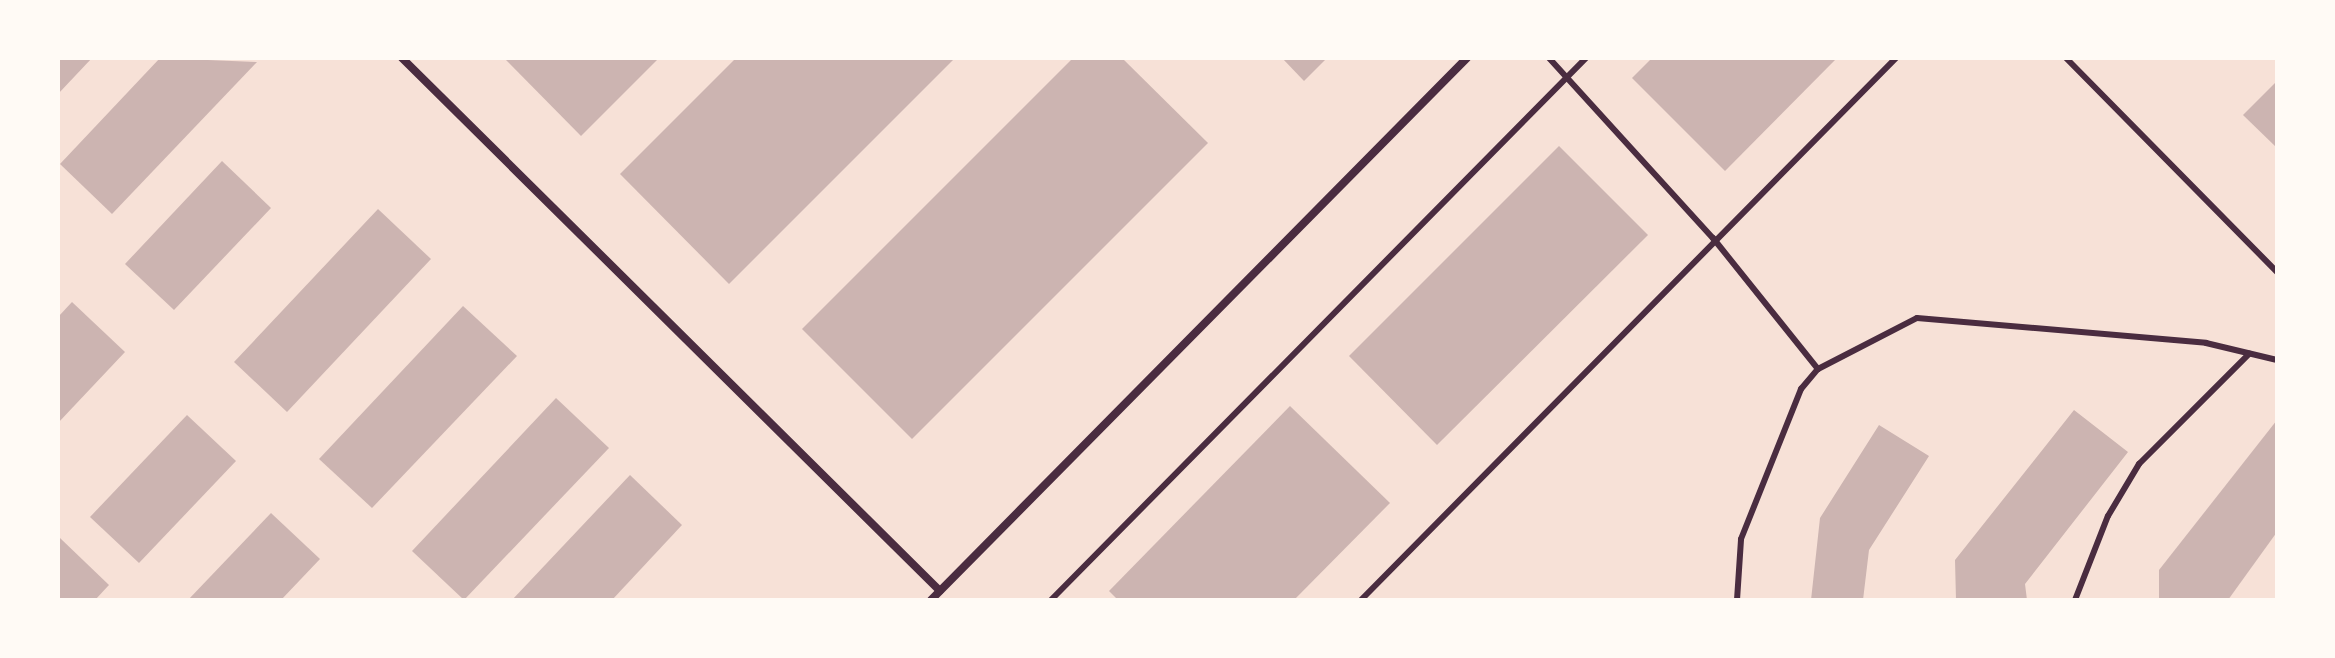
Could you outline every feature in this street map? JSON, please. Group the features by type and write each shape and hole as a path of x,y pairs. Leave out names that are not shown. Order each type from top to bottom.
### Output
{"street":[{"path":"402,58 940,591"},
{"path":"931,600 1467,58"}],"lane":[{"path":"1549,58 1713,238 1818,369"},
{"path":"1051,600 1586,58"},
{"path":"1361,600 1713,238 1896,58"},
{"path":"2066,58 2277,272"},
{"path":"1737,600 1741,539 1801,389 1818,369 1917,318 2206,343 2277,360"},
{"path":"2075,600 2080,575 2108,516 2139,464 2249,354"}],"building":[{"path":"58,58 92,58 58,94"},
{"path":"160,58 257,62 112,214 60,164"},
{"path":"504,58 659,58 581,136"},
{"path":"736,58 955,58 729,284 620,174"},
{"path":"1073,58 1122,58 1208,143 912,439 802,329"},
{"path":"1282,58 1327,58 1304,81"},
{"path":"1652,58 1837,58 1725,171 1632,78"},
{"path":"2277,81 2277,148 2243,115"},
{"path":"1559,146 1648,235 1437,445 1349,356"},
{"path":"222,161 271,208 174,310 125,264"},
{"path":"378,209 431,259 287,412 234,362"},
{"path":"72,302 125,352 58,423 58,317"},
{"path":"463,306 517,356 372,508 319,459"},
{"path":"556,398 609,448 464,600 412,551"},
{"path":"1290,406 1390,503 1294,600 1118,600 1109,591"},
{"path":"2074,410 2128,452 2025,584 2027,600 1956,600 1955,560"},
{"path":"187,415 236,461 139,563 90,517"},
{"path":"2277,420 2277,532 2228,600 2159,600 2159,570"},
{"path":"1879,425 1929,456 1869,550 1863,600 1811,600 1820,518"},
{"path":"630,475 682,525 612,600 512,600"},
{"path":"271,513 320,559 281,600 188,600"},
{"path":"60,538 109,585 95,600 58,600"}]}
